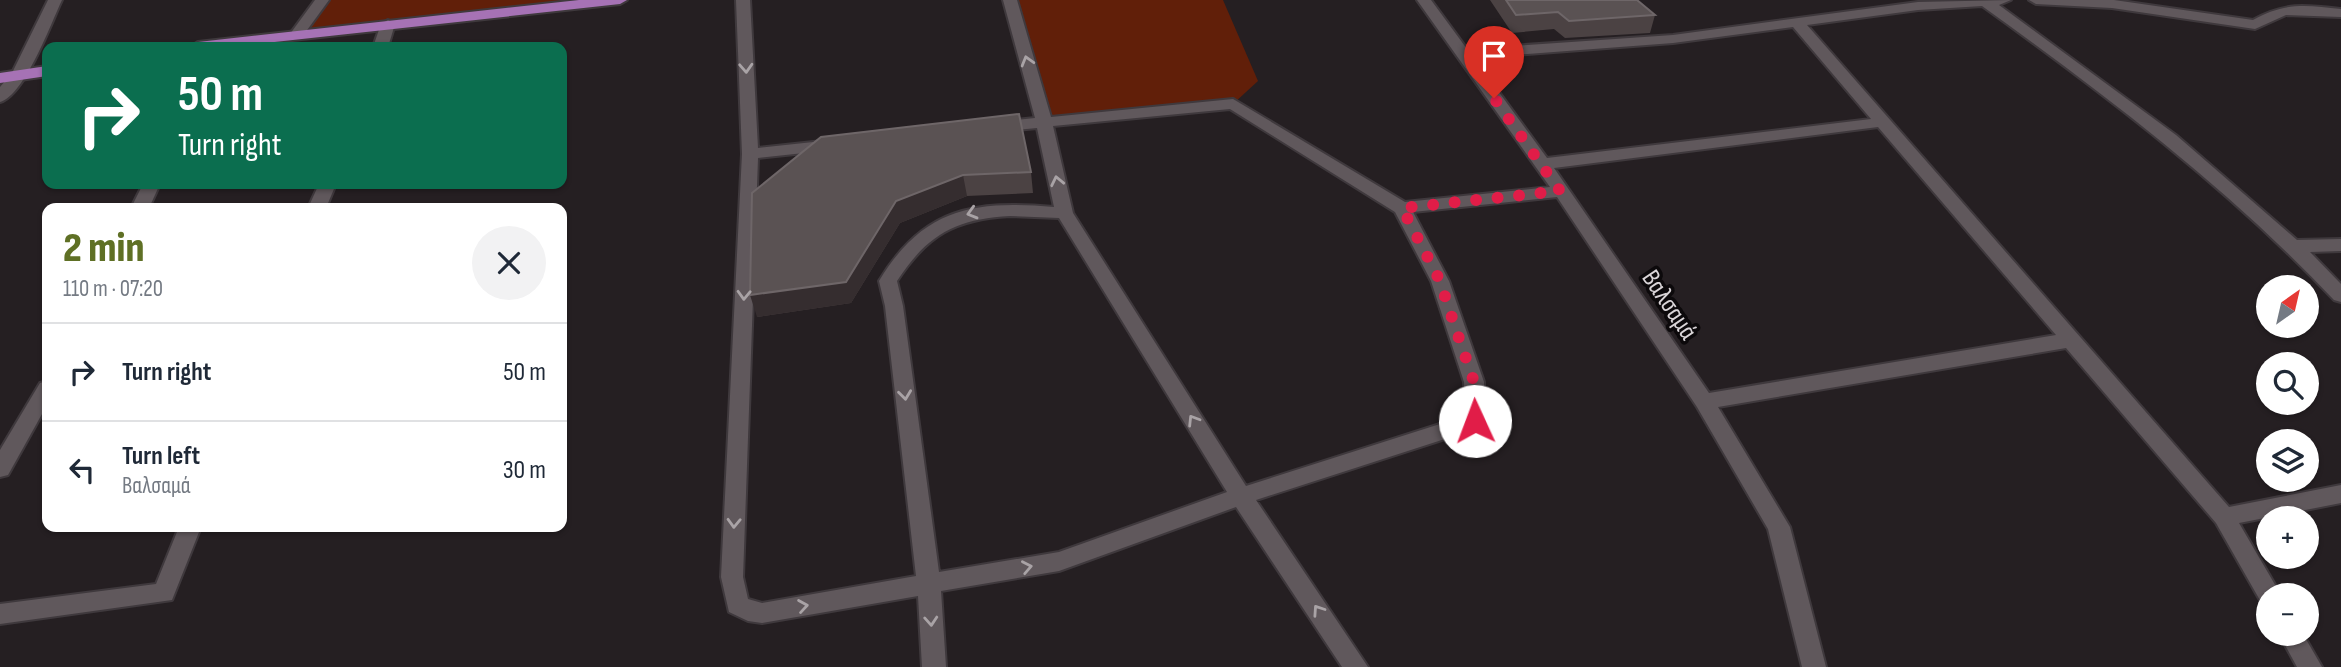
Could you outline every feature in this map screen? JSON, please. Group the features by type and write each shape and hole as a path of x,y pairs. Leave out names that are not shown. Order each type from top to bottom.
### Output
{"main road":[{"path":"245,42 620,0"},
{"path":"0,78 42,72"}],"street":[{"path":"0,97 19,75 55,0"},
{"path":"298,34 322,0"},
{"path":"743,0 750,155 732,577 737,605 748,611 762,613 1059,561 1241,496 1475,421 1474,382 1444,294 1402,208 1233,104 977,129"},
{"path":"1010,0 1044,121 1064,213 1241,496 1356,667"},
{"name":"Βαλσαμά","path":"1424,0 1544,164 1704,402 1779,527 1814,667"},
{"path":"1461,54 1673,39 1918,6 2004,0"},
{"path":"2036,0 2112,4 2255,25 2265,22 2275,12 2292,10 2341,13"},
{"path":"1985,1 2106,89 2227,183 2341,295"},
{"path":"1797,23 2224,517 2262,583"},
{"path":"382,42 388,24"},
{"path":"1544,164 1882,122"},
{"path":"750,155 844,144"},
{"path":"1402,208 1560,191"},
{"path":"934,667 929,585 894,306 888,281 901,258 922,239 941,225 963,216 995,209 1064,213"},
{"path":"2292,246 2341,245"},
{"path":"1704,402 2070,340"},
{"path":"0,469 42,397"},
{"path":"2224,517 2341,494"},
{"path":"0,614 164,593 188,532"},
{"path":"2298,646 2310,667"}],"shaded area":[{"path":"322,0 620,0 297,34"},
{"path":"1010,0 1223,0 1258,81 1233,104 1044,121"}],"building":[{"path":"1506,0 1637,0 1655,15 1569,21 1558,12 1516,15"},
{"path":"1019,114 1031,172 963,175 896,201 846,282 750,295 752,193 821,137"}],"route":[{"path":"1475,421 1474,382 1440,281 1402,208 1560,191 1544,164 1494,98"}]}
